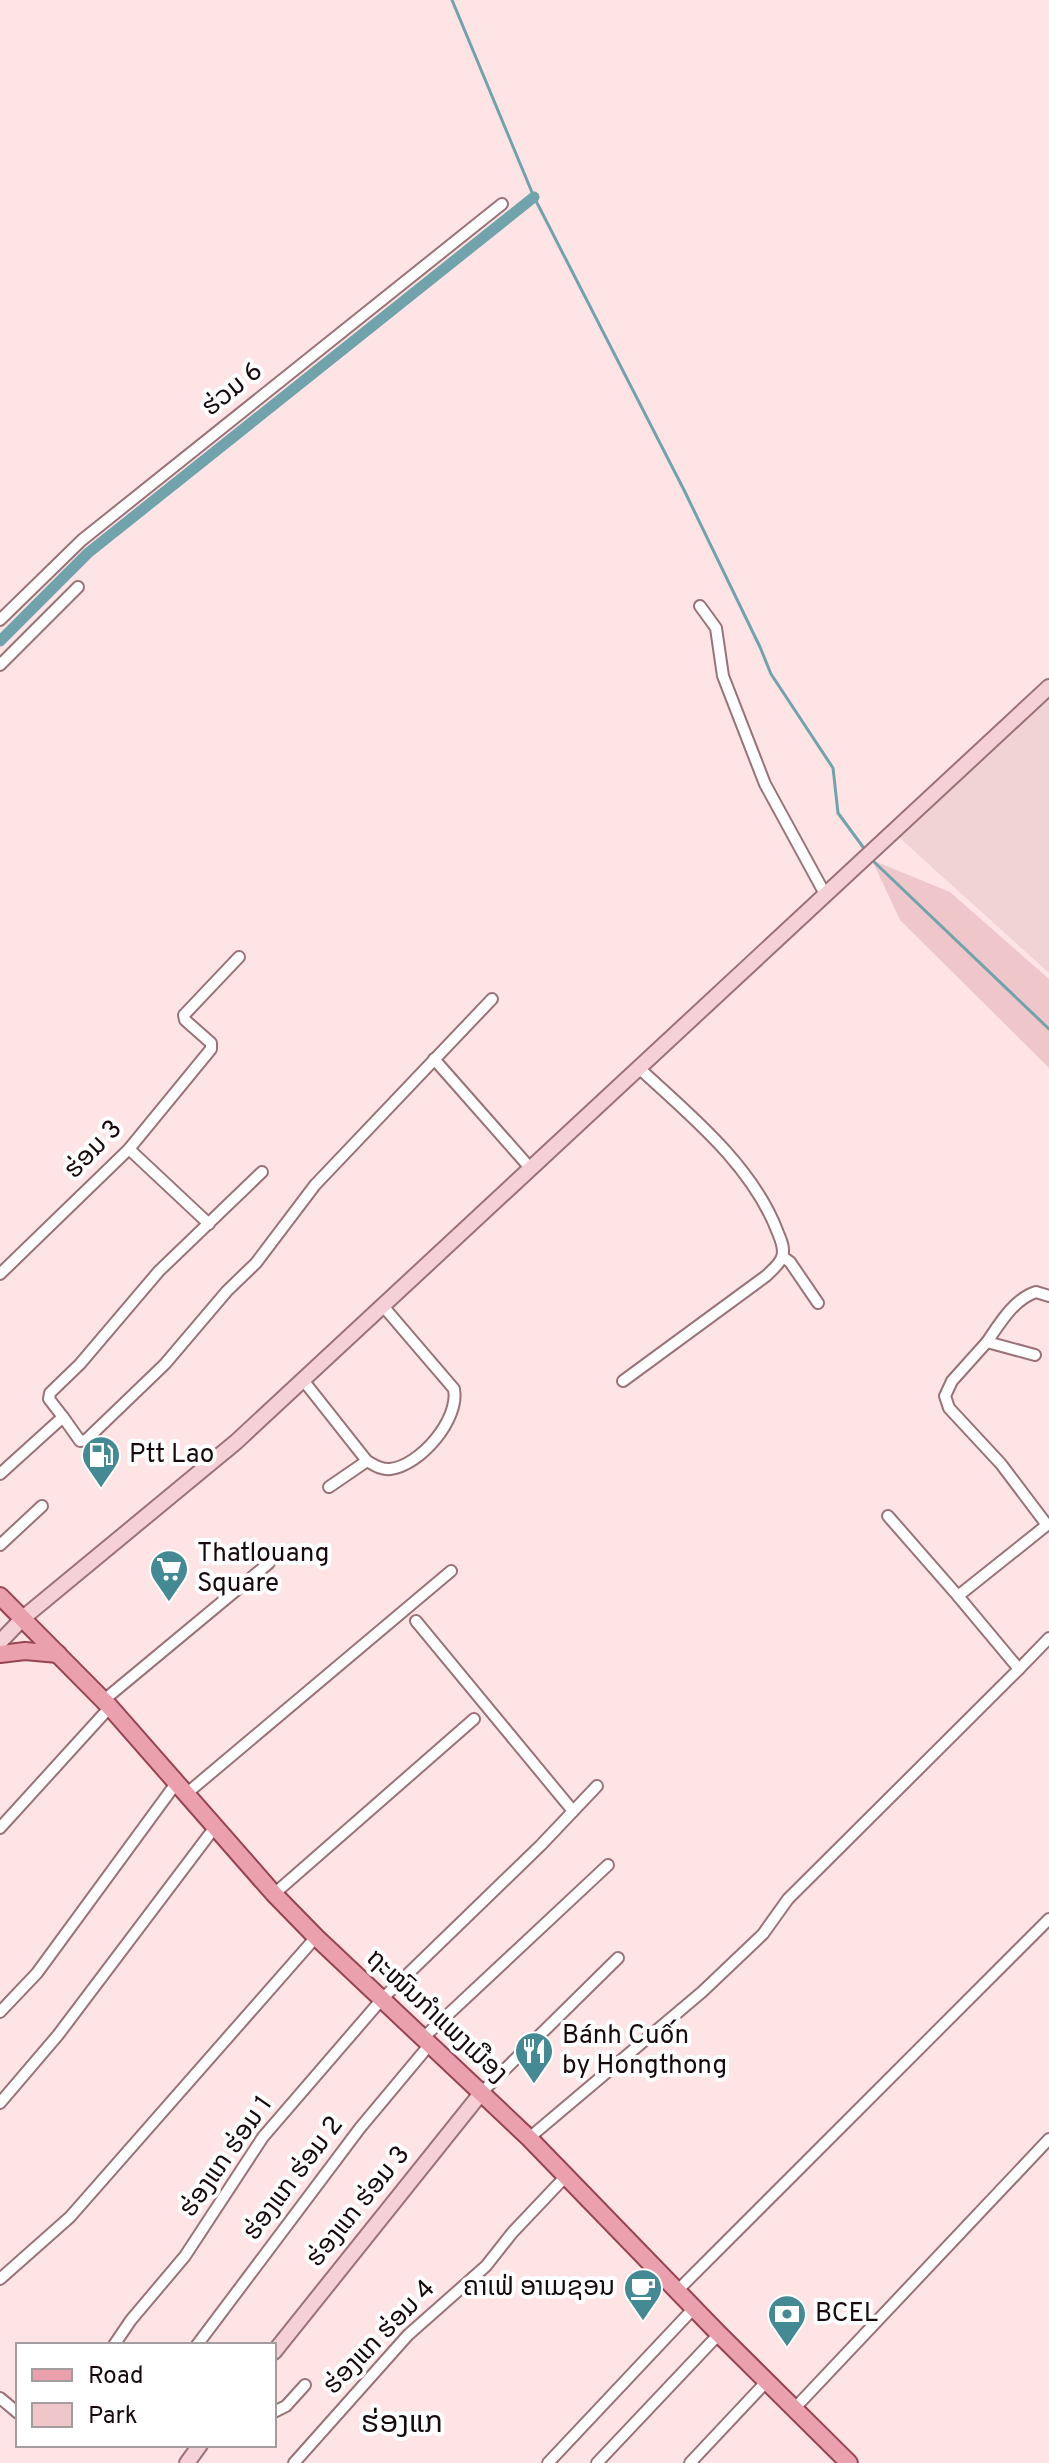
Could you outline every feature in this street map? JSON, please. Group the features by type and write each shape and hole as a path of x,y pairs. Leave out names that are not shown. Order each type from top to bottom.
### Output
{"main road":[{"path":"0,1642 23,1618 236,1442 1049,687"},
{"path":"1003,728 1049,699"},
{"name":"ຖະໜົນກຳແພງເມືອງ","path":"0,1596 107,1704 274,1894 316,1937 529,2138 849,2463"},
{"path":"0,1654 25,1651 58,1654"},
{"name":"ຮ່ອງແກ ຮ່ອມ 3","path":"276,2350 482,2092"}],"street":[{"name":"ຮ່ວມ 6","path":"0,620 82,540 502,204"},
{"path":"0,665 78,587"},
{"path":"700,606 716,628 723,676 765,784 825,894"},
{"name":"ຮ່ອມ 3","path":"0,1274 129,1149 211,1049 211,1043 185,1020 184,1015 239,957"},
{"path":"262,1172 159,1271 80,1364 50,1393 49,1399 80,1441 165,1364 227,1291 256,1263 315,1185 492,999"},
{"path":"434,1059 531,1169"},
{"path":"623,1381 766,1276 783,1257 783,1246 769,1208 746,1176 640,1069"},
{"path":"129,1149 209,1224"},
{"path":"783,1257 790,1262 818,1303"},
{"path":"958,1596 1048,1526 1001,1464 949,1408 945,1396 952,1381 1023,1298 1036,1292 1049,1296"},
{"path":"303,1380 367,1461 381,1469 389,1470 409,1462 436,1440 454,1402 454,1389 383,1306"},
{"path":"987,1342 1035,1355"},
{"path":"0,1474 63,1417"},
{"path":"329,1487 367,1461"},
{"path":"0,1545 42,1506"},
{"path":"888,1516 1019,1669"},
{"path":"0,1828 107,1704 269,1563"},
{"path":"0,2012 37,1973 182,1788 451,1571"},
{"path":"416,1621 573,1811"},
{"path":"529,2138 702,1992 763,1934 788,1899 1049,1638"},
{"path":"274,1894 474,1719"},
{"name":"ຮ່ອງແກ ຮ່ອມ 1","path":"115,2343 185,2256 263,2137 382,1999 597,1786"},
{"path":"0,2103 58,2035 215,1827"},
{"name":"ຮ່ອງແກ ຮ່ອມ 2","path":"199,2343 427,2040 608,1865"},
{"path":"677,2291 1049,1919"},
{"path":"0,2279 70,2217 316,1937"},
{"path":"482,2092 618,1958"},
{"path":"794,2409 1049,2139"},
{"name":"ຮ່ອງແກ ຮ່ອມ 4","path":"294,2463 408,2335 486,2266 512,2233 566,2176"},
{"path":"548,2463 694,2308"},
{"path":"597,2463 719,2334"},
{"path":"690,2463 767,2381"},
{"path":"276,2411 286,2406 305,2385"},
{"path":"0,2398 16,2411"}],"shaded area":[{"path":"1049,699 1049,973 892,831"}],"green space":[{"path":"872,860 950,892 1049,979 1049,1068 900,920"}],"waterway":[{"path":"452,0 534,197 684,490 771,674 833,768 838,813 866,851"},
{"path":"0,641 88,553 534,197"},
{"path":"870,858 1049,1029"}],"place":[{"name":"Ptt Lao","path":"101,1489"},
{"name":"Thatlouang Square","path":"169,1603"},
{"name":"Bánh Cuốn by Hongthong","path":"534,2085"},
{"name":"ຄາເຟ່ ອາເມຊອນ","path":"643,2322"},
{"name":"BCEL","path":"787,2348"}],"district":[{"name":"ຮ່ອງແກ","path":"402,2424"}]}
